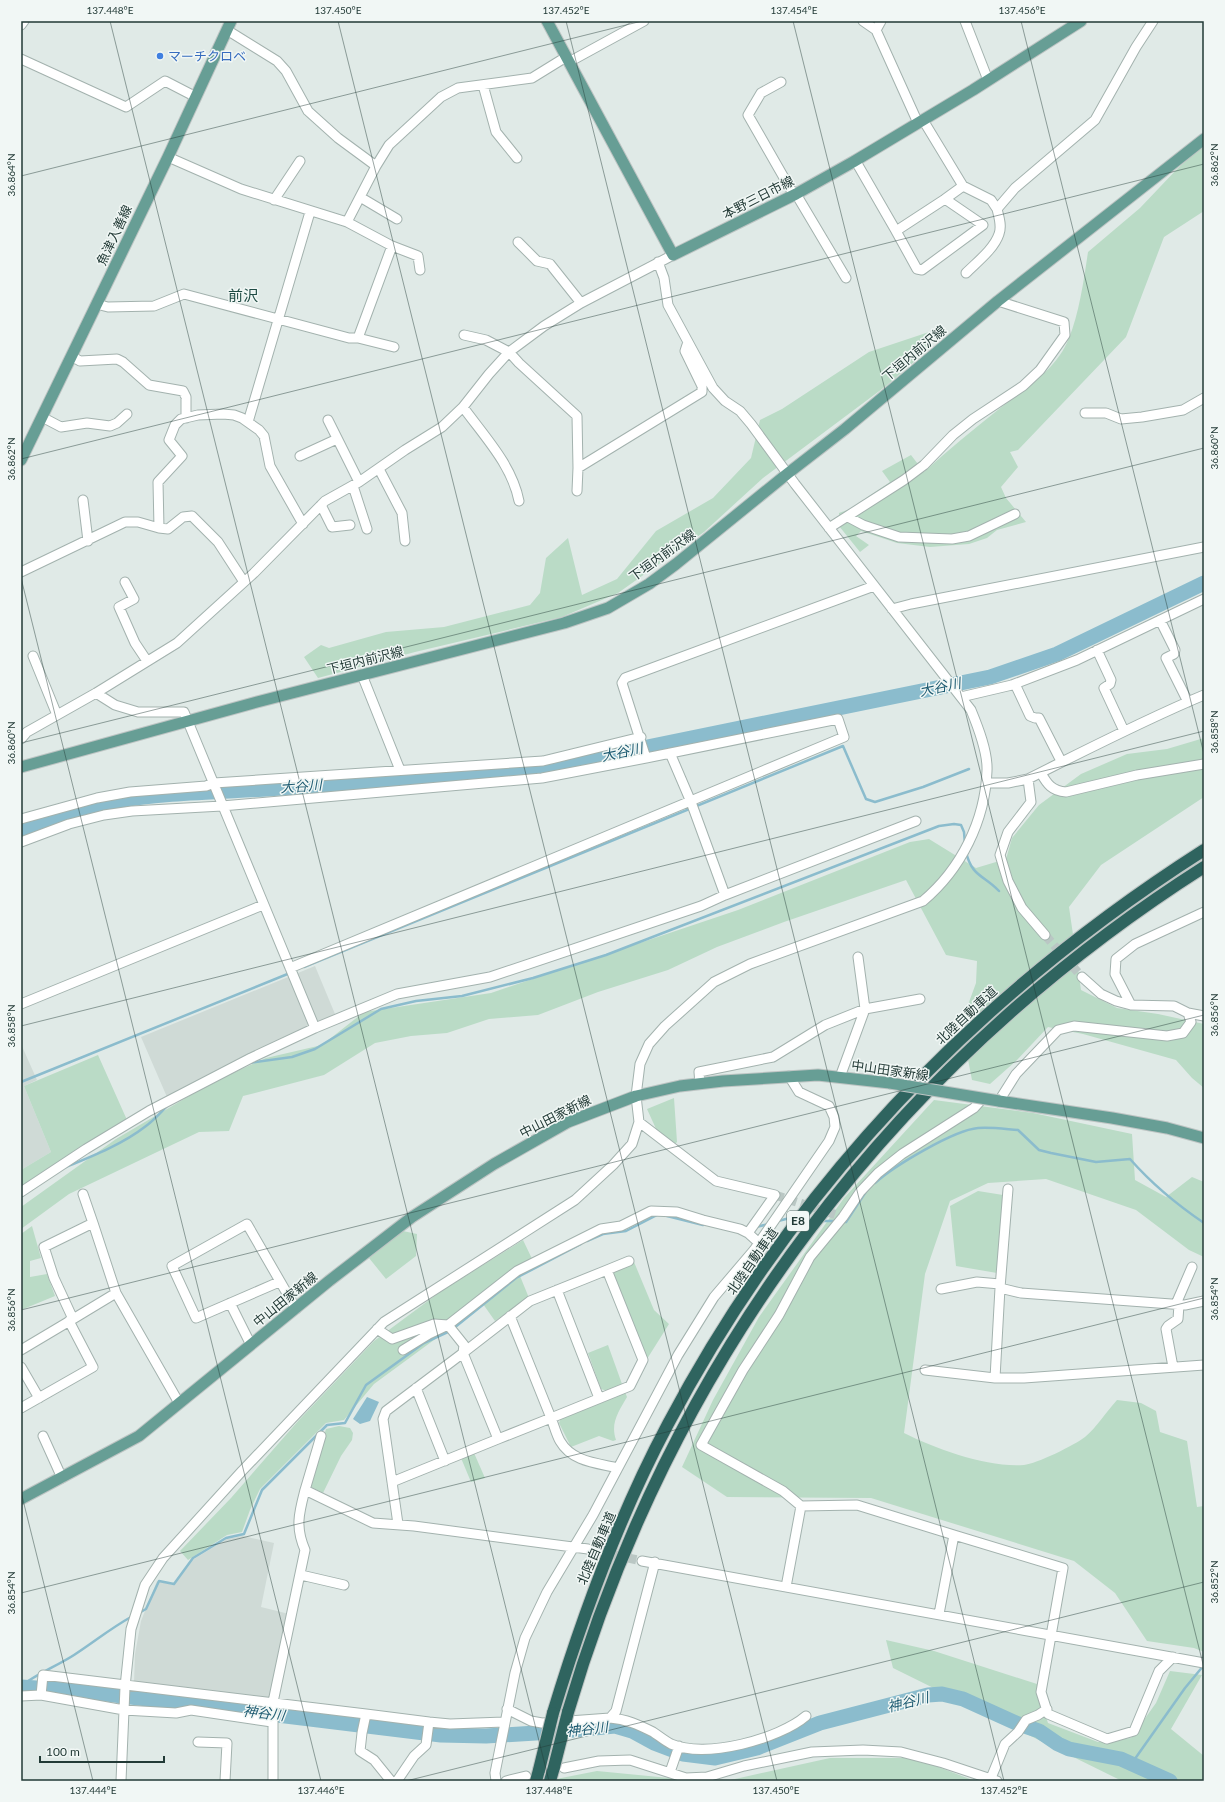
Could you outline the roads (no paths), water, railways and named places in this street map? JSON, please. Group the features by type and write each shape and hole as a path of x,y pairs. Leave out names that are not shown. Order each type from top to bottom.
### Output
{"highway":[{"name":"北陸自動車道","path":"534,1776 570,1657 608,1553 667,1425 733,1314 770,1259 806,1210 883,1118 966,1032 1061,950 1157,880 1204,850"},
{"name":"北陸自動車道","path":"550,1781 559,1768 568,1712 583,1662 612,1583 635,1527 680,1432 711,1376 744,1323 818,1217 894,1128 977,1042 1037,989 1107,933 1164,892 1204,867"}],"main road":[{"path":"547,21 673,255"},
{"name":"本野三日市線","path":"673,255 796,194 988,80 1081,21"},
{"name":"魚津入善線","path":"21,460 168,157 229,26"},
{"name":"下垣内前沢線","path":"21,767 362,674 564,623 608,608 649,584 676,564 845,429 998,301 1204,139"},
{"name":"中山田家新線","path":"21,1499 139,1436 412,1217 494,1164 568,1122 636,1096 680,1086 700,1084 790,1076 840,1077 890,1083 1112,1118 1167,1128 1204,1138"}],"street":[{"path":"21,25 24,21"},
{"path":"347,222 376,166 389,145 441,97 458,88 532,78 644,21"},
{"path":"863,21 876,30 920,121 964,186 991,200 997,209 1000,222 999,234 988,251 966,273"},
{"path":"876,30 881,21"},
{"path":"965,21 988,80"},
{"path":"997,209 1015,188 1095,120 1136,47 1153,21"},
{"path":"229,26 277,61 286,71 308,112 338,138 376,166"},
{"path":"21,58 126,107 165,81 196,97"},
{"path":"781,82 761,93 748,115 791,190 796,194 846,278"},
{"path":"483,85 496,132 517,158"},
{"path":"168,157 241,190 347,222 392,246 418,256 420,270"},
{"path":"855,160 917,269 922,270 983,226 945,199"},
{"path":"274,200 300,161"},
{"path":"896,231 964,186"},
{"path":"360,198 397,219"},
{"path":"248,422 310,212"},
{"path":"518,242 537,261 550,264 582,303"},
{"path":"358,338 392,246"},
{"path":"21,738 27,732 96,693 177,643 244,582 325,501 356,484 405,450 442,427 463,407 489,374 509,352 544,326 582,303 673,255"},
{"path":"121,1781 125,1686 131,1629 145,1585 163,1558 242,1471 384,1322 430,1291 575,1200 613,1165 632,1144 639,1122 636,1096 640,1064 649,1044 665,1026 714,982 750,964 923,901 941,886 970,842 982,808 988,770 981,734 971,710 787,474 752,424 740,411 725,401 713,388 668,305 664,278 658,262"},
{"path":"96,304 108,306 154,306 184,294 278,320 394,347"},
{"path":"829,528 873,502 924,465 958,431 996,403 1023,386 1051,357 1065,335 1064,322 998,301"},
{"path":"464,335 486,340 509,352 577,416 577,491"},
{"path":"578,468 702,392 702,386 685,351 688,342"},
{"path":"71,356 80,361 117,359 123,362 149,385 182,391 186,397 186,418"},
{"path":"1085,413 1106,413 1121,418 1142,417 1183,410 1204,398"},
{"path":"463,407 507,469 519,501"},
{"path":"42,417 61,427 87,423 110,426 117,423 127,414"},
{"path":"159,528 158,482 182,456 169,440 175,425 181,419 198,415 223,414 234,415 248,422 259,430 264,436 270,466 303,524"},
{"path":"328,420 356,484 367,529"},
{"path":"300,456 337,439"},
{"path":"379,469 402,513 405,541"},
{"path":"83,500 88,541"},
{"path":"321,506 332,527 350,525"},
{"path":"848,517 863,525 899,537 952,539 969,536 1015,514"},
{"path":"21,572 125,522 138,522 168,529 183,518 192,516 218,542 244,582"},
{"path":"892,609 911,604 1204,547"},
{"path":"125,582 134,599 119,607 135,643 148,661"},
{"path":"646,758 641,737 622,683 625,678 874,586"},
{"path":"961,697 1015,684 1097,650 1204,599"},
{"path":"1160,620 1175,650 1174,654 1166,658 1188,702"},
{"path":"1097,650 1111,680 1110,684 1104,688 1124,731"},
{"path":"33,656 57,715"},
{"path":"362,674 400,770"},
{"path":"1015,684 1030,716 1039,718 1061,761"},
{"path":"96,693 115,705 138,712 184,712 315,1028"},
{"path":"986,783 1008,783 1028,779 1061,761 1204,695"},
{"path":"21,842 44,832 104,815 221,803 542,778 838,719 844,738 290,968"},
{"path":"21,819 97,798 137,791 543,760 641,737"},
{"path":"670,753 691,802 725,895"},
{"path":"1041,773 1048,786 1058,791 1066,792 1137,775 1204,764"},
{"path":"1028,779 1031,802 1008,832 1000,855 1008,881 1022,908 1045,935"},
{"path":"21,1192 86,1149 149,1111 251,1058 315,1028 397,994 490,977 701,906 725,895 916,821"},
{"path":"21,1004 263,905"},
{"path":"1131,1005 1115,974 1116,959 1135,944 1204,912"},
{"path":"840,1077 865,1009 858,957"},
{"path":"1082,977 1101,994 1116,1001 1131,1005 1174,1006 1188,1013 1204,1016"},
{"path":"700,1084 699,1072 773,1057 824,1025 865,1009 920,999"},
{"path":"999,1101 1016,1074 1058,1030 1074,1026 1167,1036 1183,1033 1191,1022 1188,1013"},
{"path":"496,1781 495,1773 507,1709 525,1638 547,1592 575,1547 690,1336 714,1297 759,1243 829,1141 835,1127 834,1117 829,1106 799,1092 790,1076"},
{"path":"983,1098 974,1108 902,1154 878,1172 860,1192 839,1223 810,1257 779,1315 743,1370 701,1445 783,1491 800,1506 857,1505 1063,1568 1041,1692 1048,1714 1107,1739 1134,1731 1159,1671 1174,1657"},
{"path":"639,1122 716,1181 775,1195 748,1233"},
{"path":"995,1378 1000,1286 1008,1189"},
{"path":"83,1194 116,1293 179,1403"},
{"path":"403,1350 429,1334 448,1325 517,1271 601,1229 621,1226 651,1211 677,1212 703,1220 740,1228 759,1243"},
{"path":"21,1408 93,1367 71,1320 54,1278 44,1247 93,1223"},
{"path":"279,1282 196,1318 172,1266 247,1224 279,1282 296,1309"},
{"path":"398,1524 383,1418 386,1411 530,1301 629,1261"},
{"path":"1173,1367 1166,1329 1178,1319 1177,1305 1192,1267"},
{"path":"392,1482 630,1386 643,1360 607,1270"},
{"path":"941,1289 977,1282 1000,1286 1022,1293 1177,1305 1204,1301"},
{"path":"557,1290 600,1398"},
{"path":"21,1350 116,1293"},
{"path":"230,1303 251,1345"},
{"path":"510,1316 560,1442 569,1452 580,1460 618,1468"},
{"path":"377,1330 392,1339 434,1324 448,1325 464,1345 463,1353 498,1439"},
{"path":"925,1370 995,1378 1024,1378 1204,1365"},
{"path":"21,1367 39,1398"},
{"path":"416,1388 445,1460"},
{"path":"43,1436 62,1478"},
{"path":"273,1781 273,1702 301,1575 305,1550 298,1533 299,1514 321,1436"},
{"path":"305,1490 373,1523 398,1524 588,1549"},
{"path":"786,1587 800,1506"},
{"path":"939,1614 954,1535"},
{"path":"642,1561 655,1562 1204,1663"},
{"path":"610,1718 616,1711 655,1562"},
{"path":"301,1575 344,1585"},
{"path":"41,1695 43,1676 273,1702 429,1723 504,1724"},
{"path":"21,1696 41,1695 124,1708 176,1713 191,1710 272,1722"},
{"path":"507,1709 531,1721 542,1723 610,1718 623,1719 635,1723 671,1744 710,1750 726,1749 796,1725 806,1716"},
{"path":"559,1768 599,1761 630,1760 686,1778 707,1777 744,1766 812,1752 863,1750 901,1752 943,1763 994,1780 1005,1744 1018,1732 1026,1720 1038,1715 1046,1709"},
{"path":"366,1714 360,1751 374,1760 391,1781"},
{"path":"396,1781 414,1756 426,1746 429,1723"},
{"path":"198,1742 227,1743 225,1781"},
{"path":"670,1772 679,1746"},
{"path":"506,1781 534,1776"}],"water":[{"path":"367,1397 379,1402 370,1421 360,1424 353,1419"}],"waterway":[{"name":"大谷川","path":"21,832 76,811 110,802 133,798 438,777 579,761 990,677 1057,654 1204,583"},
{"path":"304,967 843,746 866,799 875,802 923,787 969,769"},
{"path":"249,1063 292,1057 315,1049 381,1009 416,1001 462,996 533,978 606,955 939,826 954,824 961,825 964,832 965,845"},
{"path":"966,852 975,871 999,891"},
{"path":"21,1082 290,973"},
{"path":"66,1167 97,1154 128,1138 149,1124 167,1106"},
{"path":"875,1183 925,1150 967,1130 978,1128 1018,1130 1039,1150 1096,1162 1130,1159 1165,1193 1204,1223"},
{"path":"843,1222 846,1222 867,1190"},
{"path":"587,1241 603,1234 626,1231 659,1214"},
{"path":"667,1216 703,1225"},
{"path":"778,1221 790,1218 796,1219"},
{"path":"823,1221 836,1221"},
{"path":"756,1227 769,1224"},
{"path":"454,1328 516,1278 581,1244"},
{"path":"139,1613 146,1609 159,1581 174,1584 193,1558 226,1538 244,1534 262,1490 327,1425 345,1423 366,1385 424,1343 450,1331"},
{"path":"21,1686 34,1677 74,1655 109,1630 131,1617"},
{"path":"1132,1763 1185,1688 1204,1665"},
{"name":"神谷川","path":"21,1687 82,1691 441,1735 486,1736 615,1726 632,1731 654,1743 683,1754 715,1758 757,1748 820,1723 928,1695 942,1694 963,1699 1016,1723 1039,1731 1058,1744 1069,1749 1121,1759 1170,1781"}],"tunnel":[{"path":"1045,935 1082,977"},
{"path":"775,1195 843,1217"},
{"path":"588,1549 642,1561"}],"place":[{"name":"マーチクロベ","path":"160,56"}],"district":[{"name":"前沢","path":"243,296"}]}
